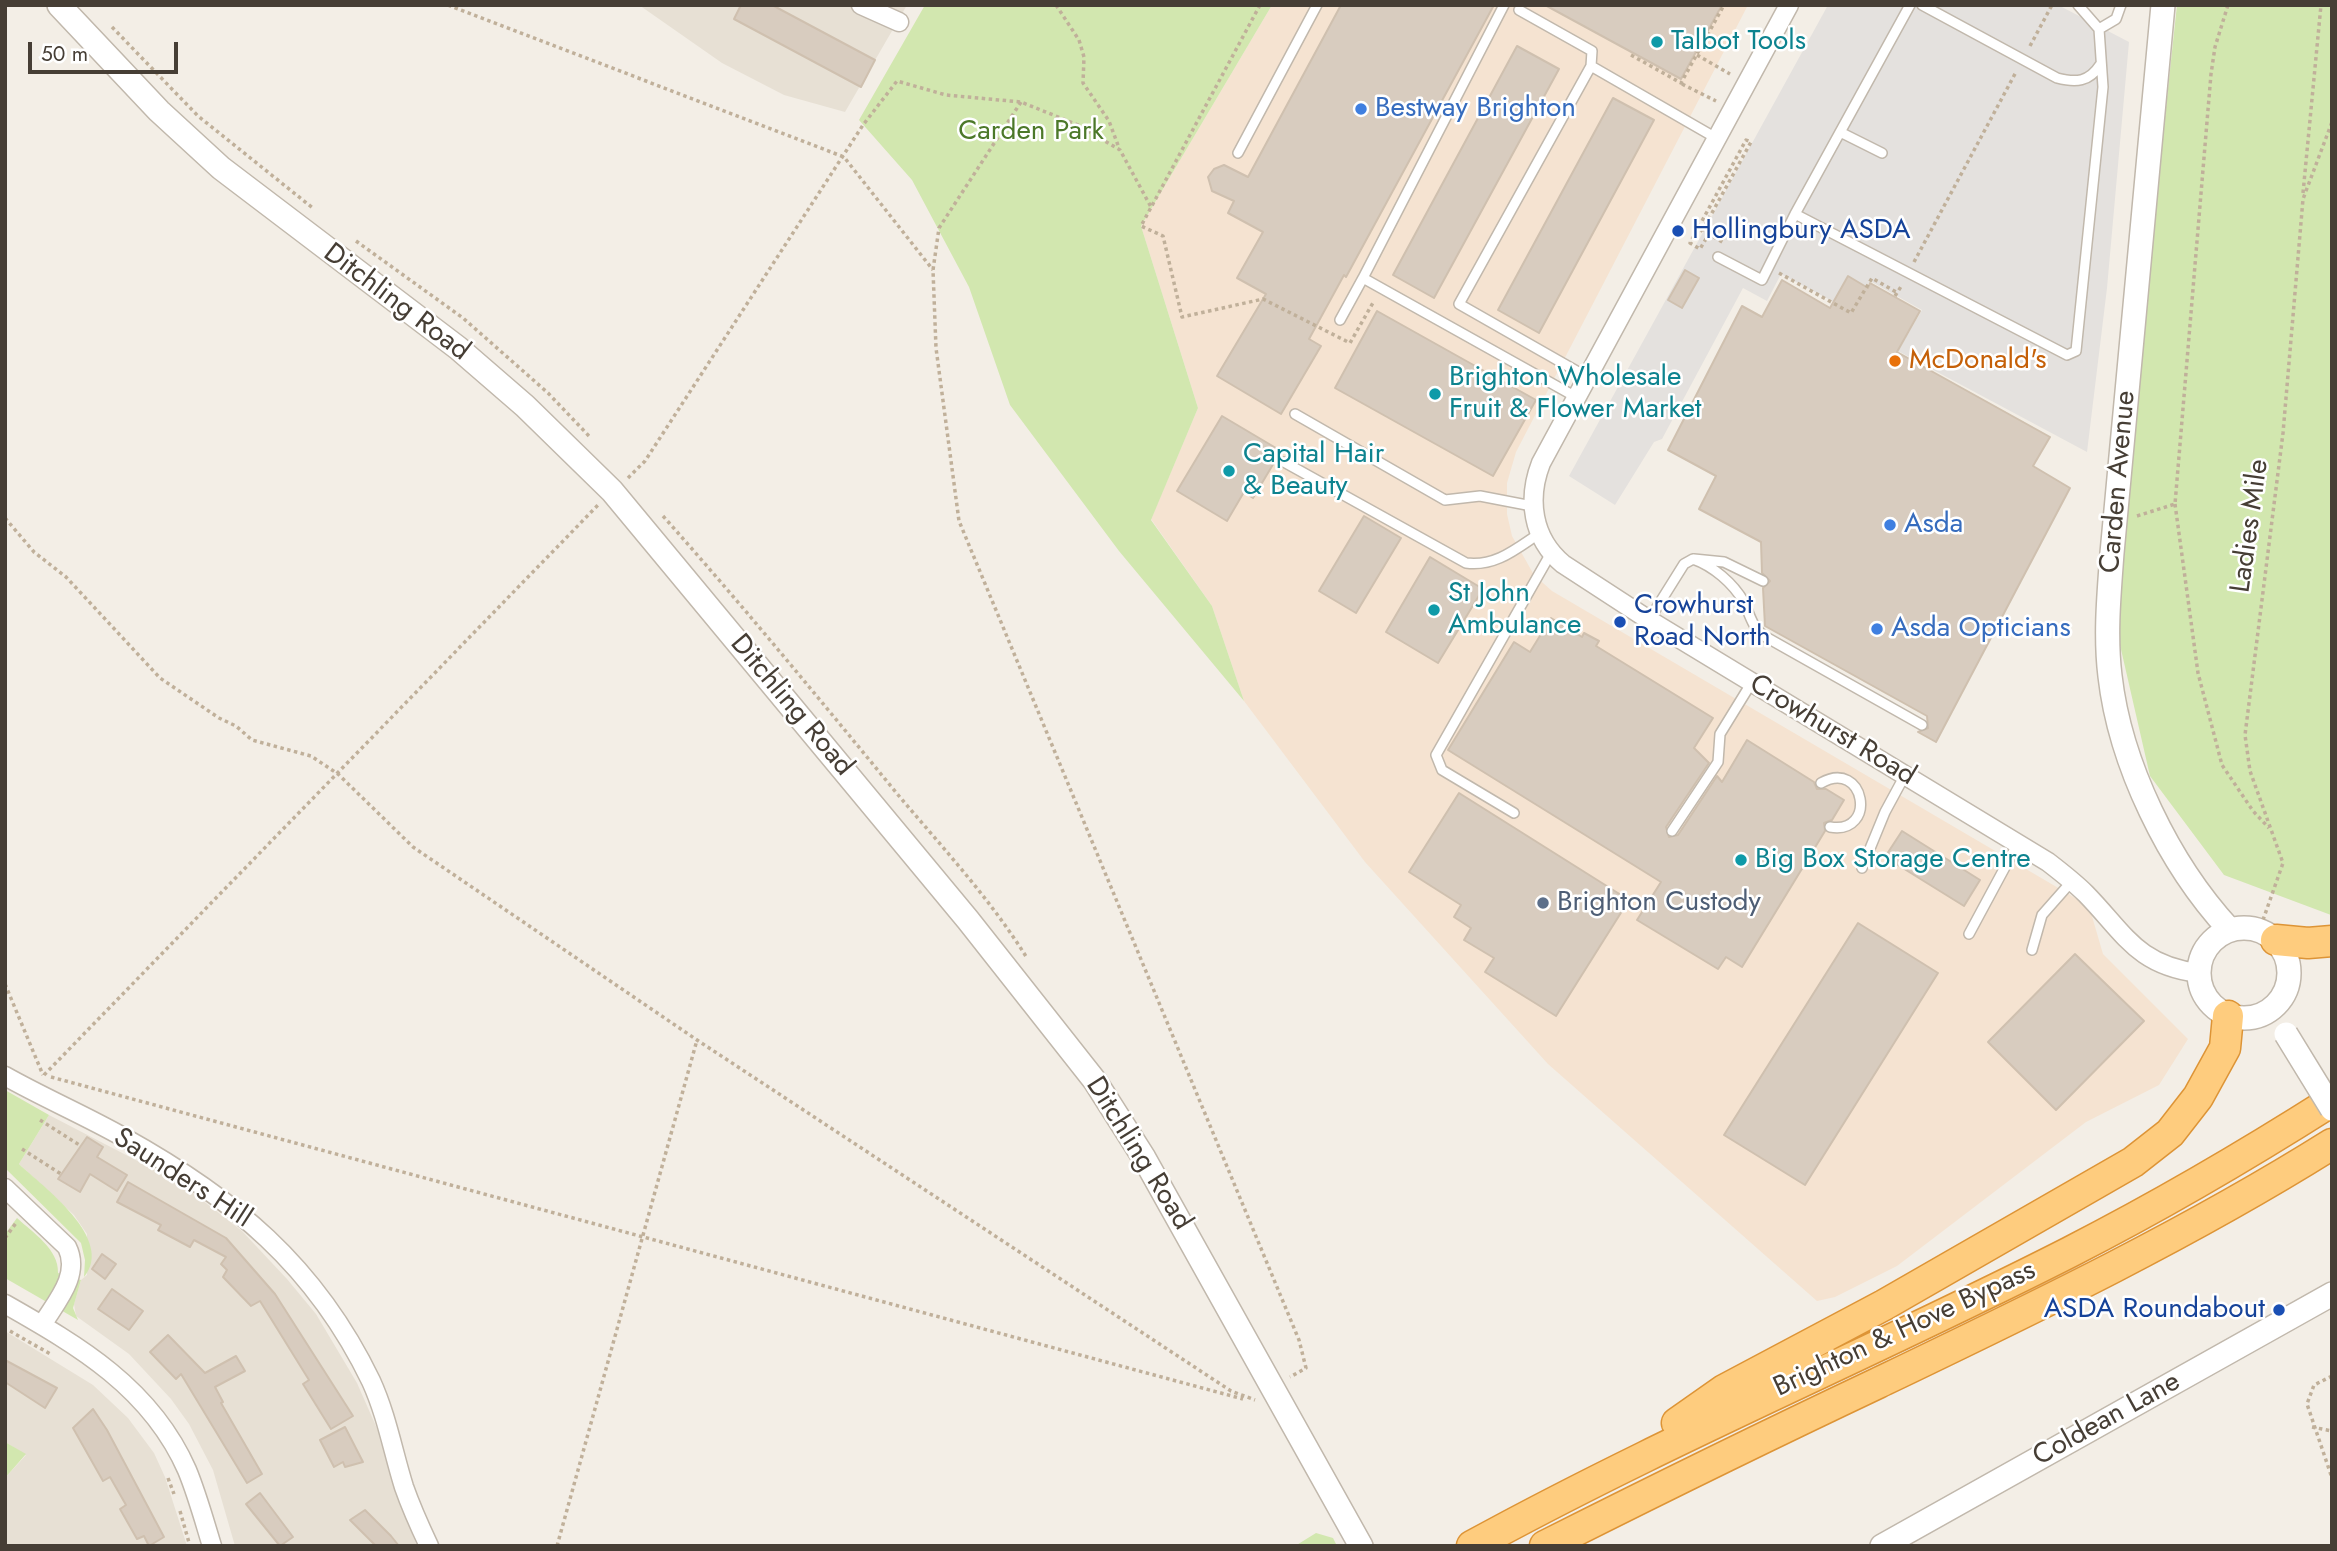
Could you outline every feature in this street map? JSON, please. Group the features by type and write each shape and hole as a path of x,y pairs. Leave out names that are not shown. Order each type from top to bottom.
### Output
{"highway":[{"path":"2268,935 2308,943 2332,941"},
{"path":"1602,1476 1724,1390 1884,1305 2133,1161 2170,1133 2198,1097 2225,1048 2228,1016"},
{"name":"Brighton & Hove Bypass","path":"1472,1546 1602,1476 2068,1253 2153,1208 2332,1101"},
{"name":"Brighton & Hove Bypass","path":"1545,1546 1706,1465 2078,1287 2171,1238 2332,1143"}],"street":[{"name":"Ditchling Road","path":"59,5 159,111 221,168 458,348 525,406 612,491 968,920 1073,1052 1144,1158 1281,1384 1361,1546"},
{"path":"861,5 899,22"},
{"name":"Crowhurst Road","path":"1789,5 1538,469 1532,506 1540,533 1551,553 1563,564 1649,620 2018,843 2072,881 2143,956 2169,968 2198,973"},
{"name":"Carden Avenue","path":"2163,5 2115,523 2107,626 2109,675 2117,721 2148,807 2195,886 2229,929"},
{"path":"2245,927 2268,935 2285,952 2289,981 2274,1007 2252,1018 2228,1016 2207,1000 2201,989 2198,973 2205,947 2229,929 2245,927"},
{"path":"2274,1007 2286,1034 2332,1109"},
{"name":"Saunders Hill","path":"5,1076 121,1136 229,1202 300,1272 342,1331 372,1383 388,1424 405,1488 429,1546"},
{"path":"5,1188 67,1247 71,1258 66,1286 42,1325"},
{"name":"Coldean Lane","path":"1882,1546 2332,1294"},
{"path":"5,1304 120,1377 159,1422 186,1467 212,1546"}],"lane":[{"path":"1238,153 1317,5"},
{"path":"1340,320 1504,5"},
{"path":"1718,257 1762,280 1795,214 1910,5"},
{"path":"1922,5 2057,78 2074,82 2092,75 2100,65"},
{"path":"1795,214 2067,355 2076,351 2103,87 2099,29 2078,5"},
{"path":"2099,29 2116,19 2121,5"},
{"path":"1519,10 1592,51 1591,66 1459,304 1587,377"},
{"path":"1591,66 1716,138"},
{"path":"1840,132 1882,153"},
{"path":"1363,278 1576,397"},
{"path":"1295,414 1444,500 1480,496 1532,506"},
{"path":"1284,462 1466,563 1482,564 1500,559 1540,533"},
{"path":"1514,813 1441,770 1436,755 1551,553"},
{"path":"1649,620 1676,573 1693,559 1724,562 1763,581"},
{"path":"1693,559 1709,566 1734,588 1755,627 1764,636 1922,725"},
{"path":"1672,831 1718,762 1720,734 1752,682"},
{"path":"1862,868 1885,812 1905,775"},
{"path":"1821,783 1833,778 1846,779 1856,788 1861,799 1854,821 1839,828 1830,827"},
{"path":"1969,934 2018,843"},
{"path":"2032,950 2042,915 2072,881"}],"path":[{"path":"448,5 844,157 933,270"},
{"path":"1056,5 1079,40 1084,57 1083,83 1109,121 1120,150 1151,207"},
{"path":"1260,5 1141,226 1163,236 1182,317 1263,299 1350,342 1377,296 1398,308 1406,302"},
{"path":"1681,83 1724,5"},
{"path":"1768,267 1851,313 1872,278 1896,295 2052,5"},
{"path":"2228,5 2215,47 2211,74 2175,504 2198,673 2222,765 2253,811 2272,831"},
{"path":"2303,199 2321,5"},
{"path":"1631,55 1717,102"},
{"path":"1697,55 1732,75"},
{"path":"645,461 844,157 897,81 946,95 1021,102 1078,125 1120,150"},
{"path":"43,1075 643,1239 1253,1401 1306,1368 1298,1340 959,521 936,348 933,270 939,228 1021,102"},
{"name":"Ladies Mile","path":"2268,935 2284,863 2250,771 2245,735 2283,433 2303,199 2332,122"},
{"path":"1709,234 1700,249 1690,243 1746,140 1751,142 1702,231 1709,234 1726,244"},
{"path":"2115,523 2175,504"},
{"path":"36,1094 43,1075 586,517"},
{"path":"5,518 34,552 66,577 160,678 219,718 236,726 252,740 311,757 338,774 413,846 697,1040 1231,1391 1253,1401"},
{"path":"5,984 43,1075"},
{"path":"557,1546 697,1040"},
{"path":"40,1120 81,1146"},
{"path":"22,1149 61,1174"},
{"path":"5,1238 20,1219"},
{"path":"5,1328 61,1361"},
{"path":"2332,1376 2314,1385 2306,1404 2332,1478"},
{"path":"2312,1427 2332,1431"},
{"path":"162,1467 177,1502 190,1546"}],"shaded area":[{"path":"639,5 907,5 845,112 784,95 722,63"},
{"path":"1272,5 1748,5 1516,452 1507,483 1507,514 1512,536 1534,575 1552,591 2089,906 2103,954 2188,1039 2159,1085 2086,1122 1897,1266 1835,1297 1817,1301 1548,1064 1365,862 1244,701 1212,606 1151,519 1198,408 1141,226"},
{"path":"1828,5 2058,5 2129,42 2107,288 2087,452 1898,351 1922,310 1870,281 1851,311 1781,274 1767,301 1743,288 1662,439 1654,442 1615,505 1569,476"},
{"path":"49,1115 180,1183 242,1231 287,1279 316,1314 357,1383 379,1433 396,1494 417,1546 235,1546 213,1470 189,1424 171,1399 129,1354 76,1316 74,1304 81,1280 87,1275 87,1234 74,1215 19,1164"},
{"path":"5,1331 93,1385 128,1418 154,1453 165,1477 187,1546 5,1546 5,1478 26,1455 5,1442"}],"green space":[{"name":"Carden Park","path":"925,5 1272,5 1141,226 1198,408 1151,520 1212,606 1244,701 1119,551 1010,405 969,287 912,180 859,120"},
{"path":"2177,5 2332,5 2331,915 2224,875 2150,776 2112,610"},
{"path":"5,1090 49,1115 19,1164 58,1199 84,1230 91,1246 91,1262 84,1277 85,1260 81,1243 5,1168"},
{"path":"17,1218 50,1249 58,1273 81,1280 73,1308 78,1320 5,1278 5,1234"},
{"path":"5,1442 26,1454 5,1478"},
{"path":"1316,1533 1333,1538 1337,1546 1295,1546"}],"building":[{"path":"741,5 772,5 875,60 861,87 734,19"},
{"name":"Bestway Brighton","path":"1341,5 1494,5 1346,277 1344,275 1309,339 1321,346 1281,414 1217,376 1266,294 1237,278 1263,232 1228,213 1234,201 1212,191 1208,177 1214,169 1224,165 1248,177"},
{"name":"Talbot Tools","path":"1545,5 1722,5 1681,79"},
{"path":"1517,46 1559,69 1434,298 1393,275"},
{"path":"1613,98 1654,120 1539,333 1498,310"},
{"path":"1685,270 1699,278 1682,308 1668,300"},
{"name":"Asda","path":"1848,276 1868,288 1870,283 1920,311 1897,352 2050,437 2033,466 2070,488 1936,742 1918,732 1928,728 1927,716 1765,626 1763,588 1770,581 1762,573 1761,542 1699,509 1716,476 1668,450 1742,306 1762,317 1782,280 1830,308"},
{"name":"Brighton Wholesale Fruit & Flower Market","path":"1377,311 1536,400 1493,476 1335,388"},
{"name":"Capital Hair & Beauty","path":"1222,416 1281,451 1253,498 1244,492 1227,521 1177,491"},
{"path":"1364,516 1401,538 1356,613 1319,591"},
{"name":"St John Ambulance","path":"1430,557 1483,589 1438,663 1386,632"},
{"path":"1551,618 1582,637 1584,633 1599,641 1596,646 1713,718 1694,748 1709,763 1666,827 1669,837 1678,835 1717,776 1722,782 1747,740 1814,782 1817,789 1826,789 1844,800 1832,820 1824,823 1825,831 1742,967 1726,957 1718,969 1637,920 1661,882 1448,750 1514,642 1530,652"},
{"name":"Brighton Custody","path":"1459,793 1629,900 1556,1016 1485,972 1494,958 1464,940 1471,928 1454,917 1461,905 1409,872"},
{"path":"1902,831 1980,880 1964,906 1885,857"},
{"path":"1858,923 1938,973 1805,1185 1724,1135"},
{"path":"2075,954 2144,1021 2056,1110 1988,1042"},
{"path":"87,1137 103,1147 97,1157 127,1175 117,1191 90,1174 80,1192 58,1179"},
{"path":"128,1182 226,1238 275,1294 353,1416 331,1429 303,1384 309,1380 260,1301 251,1306 223,1277 227,1270 221,1264 226,1257 194,1240 190,1247 158,1230 161,1225 117,1202"},
{"path":"102,1254 116,1264 105,1279 92,1269"},
{"path":"112,1289 143,1311 129,1330 98,1309"},
{"path":"168,1335 205,1373 236,1356 245,1371 215,1387 223,1402 221,1403 262,1474 247,1483 181,1374 176,1379 150,1352"},
{"path":"5,1360 57,1388 45,1408 5,1382"},
{"path":"93,1409 164,1537 149,1546 144,1536 137,1539 120,1509 126,1505 110,1477 103,1481 73,1428"},
{"path":"345,1427 363,1462 345,1467 343,1462 334,1467 320,1440"},
{"path":"260,1493 293,1537 280,1546 246,1504"},
{"path":"365,1510 399,1546 376,1546 350,1520"}],"place":[{"name":"Talbot Tools","path":"1657,42"},
{"name":"Bestway Brighton","path":"1361,109"},
{"name":"Hollingbury ASDA","path":"1678,231"},
{"name":"McDonald's","path":"1895,361"},
{"name":"Brighton Wholesale Fruit & Flower Market","path":"1435,394"},
{"name":"Capital Hair & Beauty","path":"1229,471"},
{"name":"Asda","path":"1890,525"},
{"name":"St John Ambulance","path":"1434,610"},
{"name":"Crowhurst Road North","path":"1620,622"},
{"name":"Asda Opticians","path":"1877,629"},
{"name":"Big Box Storage Centre","path":"1741,860"},
{"name":"Brighton Custody","path":"1543,903"},
{"name":"ASDA Roundabout","path":"2279,1310"}]}
